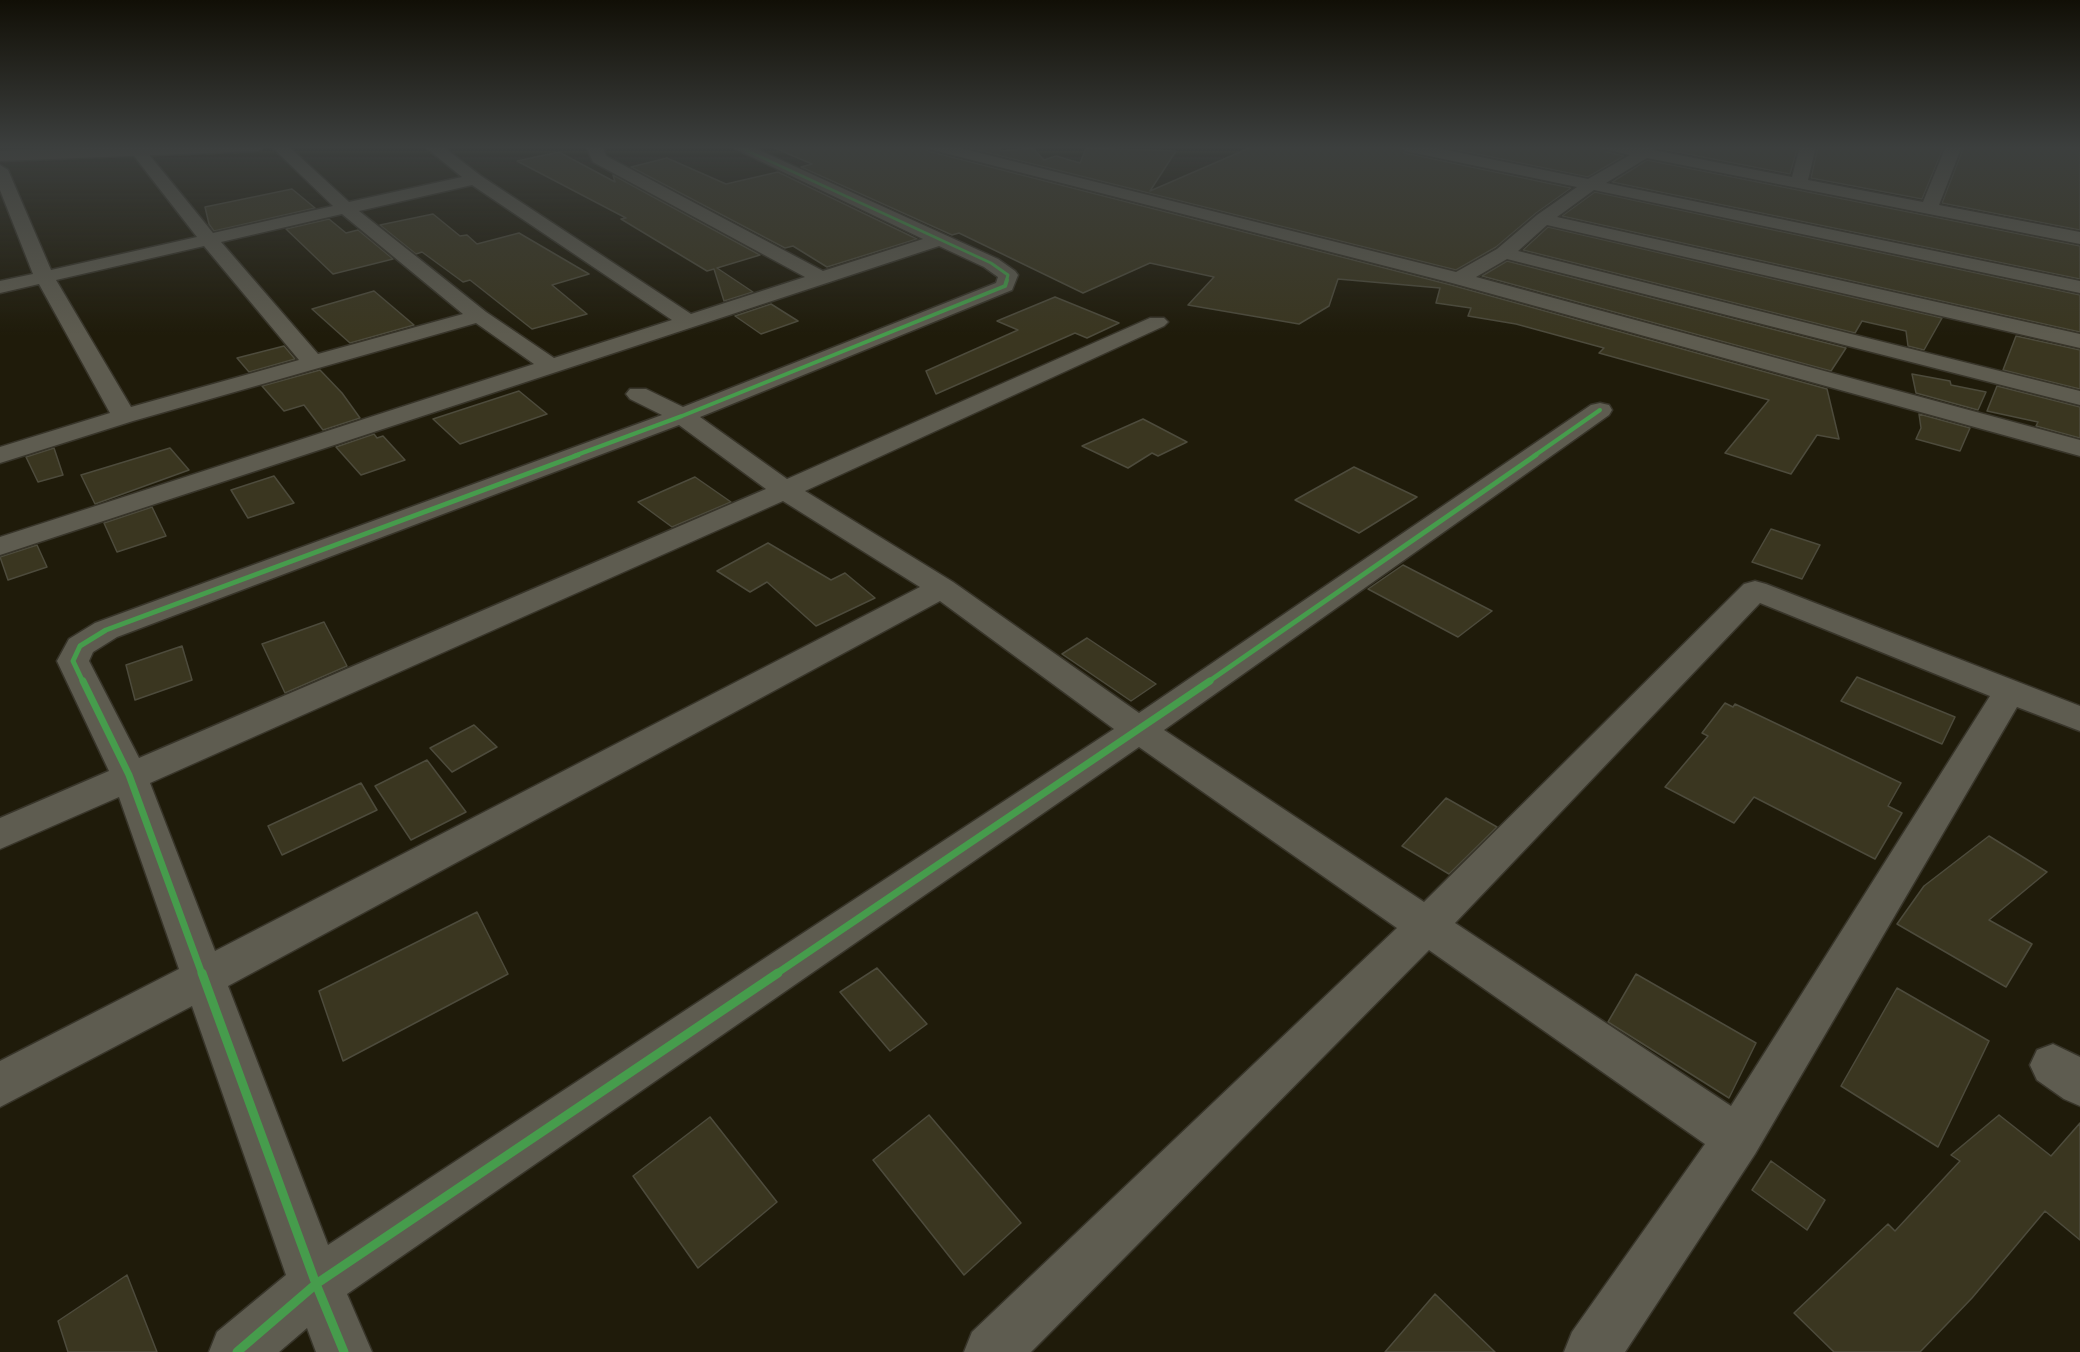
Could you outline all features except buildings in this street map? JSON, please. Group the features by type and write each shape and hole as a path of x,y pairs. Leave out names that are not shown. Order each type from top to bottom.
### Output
{"street":[{"path":"16,209 44,276 124,416"},
{"path":"184,209 314,364"},
{"path":"0,287 346,209"},
{"path":"346,209 479,316 550,366"},
{"path":"520,209 688,321"},
{"path":"692,209 821,278"},
{"path":"344,1352 316,1284 129,775 74,661 80,646 106,630 682,416 1005,286 1008,275 991,262 872,209"},
{"path":"1184,209 1460,279 2080,448"},
{"path":"1460,279 1504,254 1557,209"},
{"path":"1711,209 2080,287"},
{"path":"1934,209 2080,238"},
{"path":"1938,257 1956,214"},
{"path":"1543,219 2080,341"},
{"path":"0,546 938,240"},
{"path":"1871,327 1914,252"},
{"path":"1504,254 1871,327 2080,398"},
{"path":"0,455 124,416 479,316"},
{"path":"0,834 129,775 785,490 1157,322"},
{"path":"638,394 682,416 785,490 942,588 1139,730 1738,1138"},
{"path":"237,1352 316,1284 1139,730 1600,410"},
{"path":"0,1085 942,588"},
{"path":"992,1352 1426,926 1755,590 2080,719"},
{"path":"1592,1352 1738,1138 2010,692"}],"cycle path":[{"path":"344,1352 316,1284 129,775 73,661 80,646 106,630 682,416 1005,286 1008,275 991,263 874,209"},
{"path":"237,1352 316,1284 1139,730 1600,410"}]}
